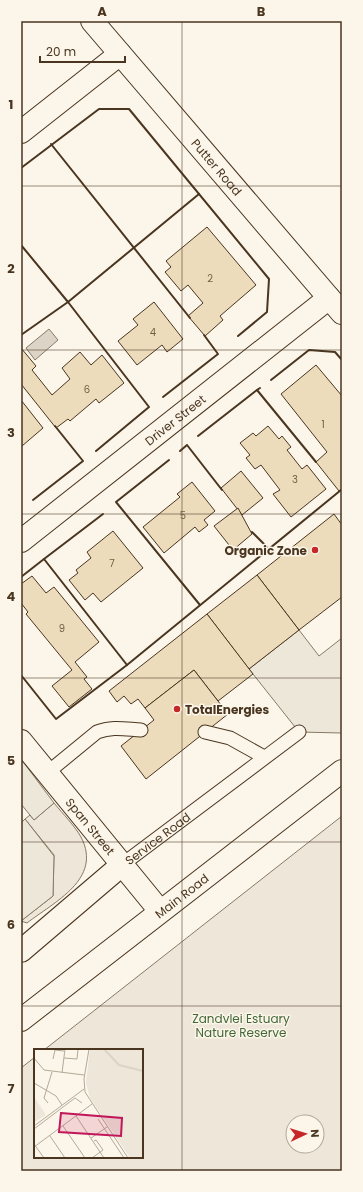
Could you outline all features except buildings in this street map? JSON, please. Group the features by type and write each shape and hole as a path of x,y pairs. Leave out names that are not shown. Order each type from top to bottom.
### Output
{"street":[{"name":"Putter Road","path":"92,21 336,305"},
{"path":"21,132 120,54"},
{"name":"Driver Street","path":"21,541 336,305"},
{"name":"Span Street","path":"21,741 160,911"},
{"name":"Main Road","path":"21,1020 342,771"},
{"name":"Service Road","path":"22,947 123,864"}],"lane":[{"path":"47,773 97,732 106,728 141,730"},
{"path":"205,732 230,738 264,757"},
{"name":"Service Road","path":"123,864 299,732"}],"green space":[{"path":"54,803 81,837 86,852 86,865 81,877 62,898 27,923 21,921 53,896 54,855 25,819 30,815 34,820"},
{"name":"Zandvlei Estuary Nature Reserve","path":"342,816 342,1171 21,1171 21,1068 34,1058 34,1158 143,1158 143,1049 45,1049"}],"shaded area":[{"path":"49,329 58,340 35,360 26,348"},
{"path":"299,630 319,656 342,638 342,733 299,732 249,669"},
{"path":"21,759 54,803 34,820 21,804"},
{"path":"25,819 54,856 53,896 21,921 21,823"}],"wall":[{"path":"21,168 99,109 129,109 269,279 267,312 238,336"},
{"path":"51,144 190,318"},
{"path":"21,335 68,302 199,194"},
{"path":"21,245 68,302 149,407 96,451"},
{"path":"163,397 218,354 204,335"},
{"path":"271,380 309,350 335,352 342,360"},
{"path":"260,388 257,390 316,462"},
{"path":"198,436 257,390"},
{"path":"33,500 83,461 55,426"},
{"path":"180,451 187,445 222,490"},
{"path":"169,460 116,502 200,605"},
{"path":"21,675 56,719 127,665 341,490"},
{"path":"103,514 44,559 127,665"},
{"path":"252,532 269,549"},
{"path":"21,577 44,559"}],"place":[{"name":"Organic Zone","path":"315,550"},
{"name":"TotalEnergies","path":"177,709"}]}
